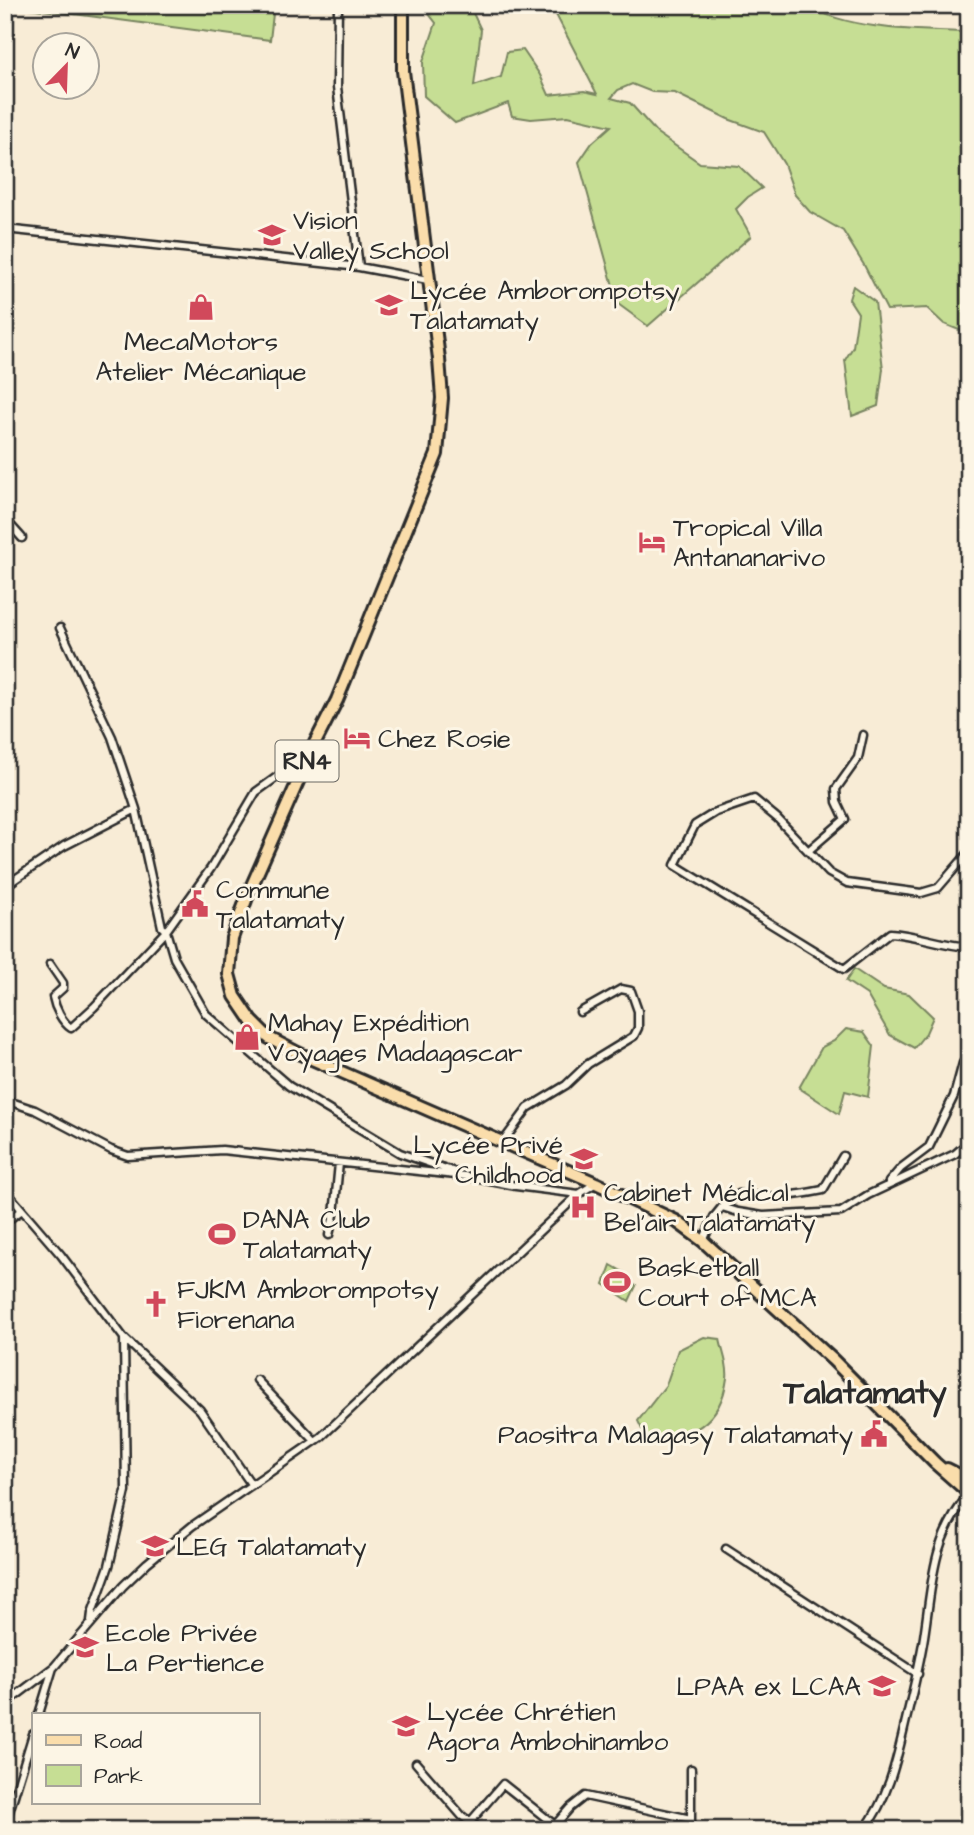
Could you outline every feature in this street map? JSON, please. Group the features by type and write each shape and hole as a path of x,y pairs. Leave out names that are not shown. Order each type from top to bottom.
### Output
{"main road":[{"name":"RN4","path":"403,5 403,71 442,398 437,454 337,701 315,743 249,892 232,938 229,974 235,996 268,1038 596,1183 676,1221 703,1241"},
{"path":"703,1241 833,1360 935,1463 969,1493"},
{"path":"935,1463 969,1480"}],"street":[{"path":"338,5 337,87 359,267"},
{"path":"5,229 359,267 428,279"},
{"path":"5,519 22,538"},
{"path":"60,628 112,737 136,809 162,927 166,931 174,958 206,1014 289,1086 400,1153 465,1176"},
{"path":"808,851 845,819 837,802 836,789 858,758 863,735"},
{"path":"50,964 63,983 63,988 53,997 54,1002 62,1020 71,1028 166,931 211,868 256,792 281,774 301,776"},
{"path":"969,852 938,888 921,894 847,883 829,873 777,818 754,799 716,812 695,825 675,865 844,969 890,933 916,934 944,945 969,947"},
{"path":"5,886 72,841 136,809"},
{"path":"502,1143 528,1108 566,1084 589,1064 634,1036 638,1028 638,1011 631,992 621,989 580,1012"},
{"path":"886,1186 901,1168 929,1147 954,1096 963,1063 969,1055"},
{"path":"5,1100 36,1110 111,1150 128,1156 222,1150 465,1176 579,1194"},
{"path":"722,1207 763,1216 841,1212 886,1186 955,1154 969,1142"},
{"path":"703,1241 714,1217 739,1194 792,1197 823,1190 843,1156"},
{"path":"329,1235 339,1163"},
{"path":"5,1704 54,1667 123,1586 147,1563 192,1525 315,1441 406,1359 579,1194 596,1183"},
{"path":"5,1190 61,1255 124,1338 200,1410 251,1484"},
{"path":"5,1222 22,1210"},
{"path":"91,1623 109,1566 126,1491 124,1338"},
{"path":"257,1380 315,1441"},
{"path":"864,1830 880,1807 896,1764 918,1674 928,1598 939,1545 951,1518 969,1493"},
{"path":"726,1549 918,1674"},
{"path":"39,1713 54,1667"},
{"path":"22,1830 5,1825 32,1737"},
{"path":"416,1763 462,1816 481,1830"},
{"path":"23,1767 32,1771"},
{"path":"691,1769 691,1830"},
{"path":"471,1821 503,1784 559,1827 570,1808 584,1796 691,1819"}],"green space":[{"path":"6,5 274,5 270,40"},
{"path":"422,5 474,5 472,11 481,30 474,86 501,77 507,52 523,50 540,75 549,95 584,91 597,94 551,5 806,5 843,20 885,28 969,32 969,334 944,324 927,308 887,310 843,231 810,212 795,195 784,164 764,132 728,119 675,93 652,92 632,84 618,90 611,98 630,103 657,133 700,163 739,166 762,188 736,209 751,236 648,326 618,304 579,162 592,143 611,126 568,116 531,119 512,116 508,103 455,123 424,96 423,62 436,23"},
{"path":"853,286 875,302 883,369 878,406 852,416 845,360 853,347 858,313 849,299"},
{"path":"854,969 884,989 909,994 933,1017 926,1033 914,1048 890,1035 867,995 846,981"},
{"path":"846,1029 864,1032 874,1046 868,1097 845,1091 839,1114 799,1088 822,1047 834,1041"},
{"name":"Basketball Court of MCA","path":"611,1265 625,1273 623,1279 636,1286 629,1301 604,1284"},
{"path":"704,1337 720,1339 726,1364 727,1378 718,1407 701,1426 690,1432 649,1444 638,1421 666,1385 678,1350"}],"place":[{"name":"Vision Valley School","path":"272,235"},
{"name":"Lycée Amborompotsy Talatamaty","path":"389,305"},
{"name":"MecaMotors Atelier Mécanique","path":"201,307"},
{"name":"Tropical Villa Antananarivo","path":"652,542"},
{"name":"Chez Rosie","path":"357,738"},
{"name":"Commune Talatamaty","path":"195,904"},
{"name":"Mahay Expédition Voyages Madagascar","path":"247,1037"},
{"name":"Lycée Privé Childhood","path":"584,1159"},
{"name":"Cabinet Médical Bel'air Talatamaty","path":"583,1207"},
{"name":"DANA Club Talatamaty","path":"222,1234"},
{"name":"Basketball Court of MCA","path":"617,1282"},
{"name":"FJKM Amborompotsy Fiorenana","path":"156,1304"},
{"name":"Paositra Malagasy Talatamaty","path":"874,1434"},
{"name":"LEG Talatamaty","path":"155,1546"},
{"name":"Ecole Privée La Pertience","path":"85,1647"},
{"name":"LPAA ex LCAA","path":"882,1686"},
{"name":"Lycée Chrétien Agora Ambohinambo","path":"406,1726"}],"district":[{"name":"Talatamaty","path":"865,1391"}]}
